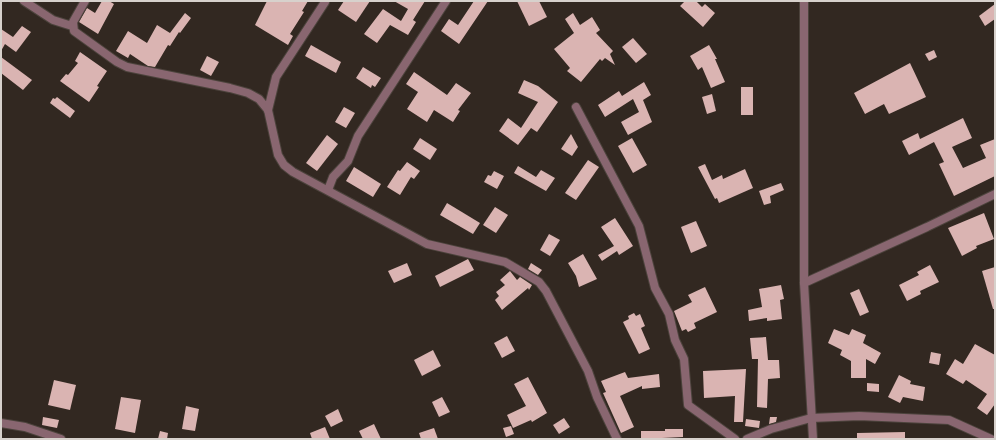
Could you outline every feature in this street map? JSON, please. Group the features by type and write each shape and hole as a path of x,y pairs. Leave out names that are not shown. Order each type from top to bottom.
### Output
{"street":[{"path":"24,1 53,20 72,26"},
{"path":"85,1 76,14 72,26 74,31 117,62 126,67 248,93 259,99 268,110"},
{"path":"328,190 332,177 348,161 358,136 446,1"},
{"path":"804,1 804,283 813,439"},
{"path":"325,2 276,77 268,110 278,155 284,165 427,244 506,262 539,282 546,291 588,371 596,393 617,439"},
{"path":"576,107 639,226 655,288 669,314 675,340 684,359 688,405 735,439"},
{"path":"804,283 995,194"},
{"path":"747,439 811,418 859,416 949,420 991,439"},
{"path":"1,423 25,427 58,439"}],"building":[{"path":"102,1 109,1 114,4 98,34 79,22 87,8 95,13"},
{"path":"267,1 308,1 302,11 304,12 290,34 293,36 288,45 255,25"},
{"path":"344,1 370,1 356,22 338,10"},
{"path":"394,1 425,1 413,20 416,22 408,35 390,25 377,43 364,34 383,9 401,21 408,9"},
{"path":"474,1 488,1 459,44 441,31 449,19 458,25"},
{"path":"517,1 539,1 547,17 529,26"},
{"path":"685,1 696,1 702,7 705,4 715,13 703,27 680,6"},
{"path":"995,4 995,19 985,26 979,16"},
{"path":"185,13 191,18 170,46 168,45 155,67 148,66 130,54 128,58 116,51 128,31 147,43 157,25 170,33"},
{"path":"573,13 580,25 592,17 600,30 596,33 613,51 610,54 615,65 605,58 602,61 600,59 581,82 567,71 570,68 554,49 574,33 565,19"},
{"path":"22,26 31,32 16,52 5,44 1,51 1,29 13,37"},
{"path":"633,38 647,54 636,63 622,47"},
{"path":"311,45 341,62 336,73 305,56"},
{"path":"709,45 717,59 715,59 725,82 711,88 702,67 698,70 690,56"},
{"path":"934,50 937,57 929,61 925,54"},
{"path":"80,52 107,71 89,102 60,81 66,74 68,75 78,63 75,61"},
{"path":"207,56 219,62 211,76 200,70"},
{"path":"1,57 32,80 23,90 1,73"},
{"path":"910,63 926,97 889,114 884,104 865,114 854,93"},
{"path":"363,67 381,78 375,87 372,85 371,88 356,78"},
{"path":"414,72 447,95 456,83 471,93 458,110 460,111 453,122 434,110 427,122 407,109 418,92 406,84"},
{"path":"524,80 538,86 558,102 537,132 531,128 518,145 499,131 508,118 521,128 538,102 518,93"},
{"path":"644,82 651,95 643,100 652,122 628,135 621,122 639,112 633,99 605,117 598,105 619,91 622,96"},
{"path":"741,87 753,87 753,115 741,115"},
{"path":"712,94 716,111 707,114 702,97"},
{"path":"57,97 75,111 70,118 50,103 53,98 55,99"},
{"path":"344,107 355,113 346,128 335,122"},
{"path":"963,118 972,138 952,147 963,168 986,158 980,145 995,139 995,176 954,196 939,164 944,162 934,142 909,155 902,141 918,133 920,139"},
{"path":"571,134 578,147 572,156 561,149"},
{"path":"327,135 338,144 317,171 306,163"},
{"path":"420,138 437,149 430,160 413,149"},
{"path":"632,138 647,165 633,173 618,146"},
{"path":"588,160 599,167 576,200 565,193"},
{"path":"407,162 420,171 414,179 411,177 400,195 387,187 398,170 400,171"},
{"path":"705,164 712,180 722,175 723,179 745,169 753,188 719,203 717,198 715,199 698,167"},
{"path":"518,166 536,177 541,170 555,178 546,191 514,173"},
{"path":"354,167 381,184 373,197 346,181"},
{"path":"494,171 504,176 497,189 484,182 488,175 491,176"},
{"path":"781,183 784,190 770,196 771,203 764,205 759,191"},
{"path":"447,203 480,223 473,234 440,215"},
{"path":"495,207 508,215 496,233 483,225"},
{"path":"984,213 994,239 976,246 977,248 962,256 948,228"},
{"path":"615,218 633,246 619,255 617,251 602,261 598,255 614,246 601,227"},
{"path":"696,221 707,246 691,253 681,227"},
{"path":"549,234 560,240 550,256 540,250"},
{"path":"583,254 597,279 579,287 576,276 568,263"},
{"path":"468,259 474,270 440,287 435,276"},
{"path":"407,263 412,275 394,283 388,271"},
{"path":"531,263 542,270 538,275 528,269"},
{"path":"930,265 939,282 920,291 921,294 907,301 899,285 919,275 917,272"},
{"path":"995,267 995,309 993,309 982,271"},
{"path":"510,271 517,280 520,277 532,285 529,290 528,288 502,310 495,300 499,296 496,292 505,285 500,280"},
{"path":"781,285 784,299 780,300 782,319 767,321 767,318 749,321 748,310 762,307 759,289"},
{"path":"705,287 717,312 694,323 696,328 688,332 686,329 682,331 674,311 692,302 688,295"},
{"path":"859,289 869,312 860,316 850,293"},
{"path":"634,313 636,316 640,314 645,326 641,328 650,349 639,354 623,322 629,319 628,316"},
{"path":"834,329 849,335 852,329 866,335 863,343 881,353 875,364 866,359 866,378 851,378 851,361 840,355 842,350 828,343"},
{"path":"507,336 515,351 502,358 494,343"},
{"path":"766,337 768,360 779,360 780,378 768,379 767,408 757,407 758,359 752,359 750,338"},
{"path":"975,344 995,355 995,404 987,415 977,408 987,394 966,380 963,384 946,374 955,359 963,364"},
{"path":"433,350 441,366 422,376 414,360"},
{"path":"931,352 941,354 939,365 929,363"},
{"path":"746,369 743,422 734,422 735,396 704,398 703,371"},
{"path":"625,372 628,378 659,374 660,387 642,389 642,386 620,396 634,427 621,433 603,393 606,392 601,381"},
{"path":"899,375 911,381 910,384 925,387 923,401 903,397 900,403 888,397"},
{"path":"528,377 547,413 532,422 531,420 513,428 507,415 526,406 514,384"},
{"path":"54,380 76,385 70,410 48,405"},
{"path":"867,383 879,384 879,392 867,391"},
{"path":"121,397 141,400 135,433 115,429"},
{"path":"442,397 450,412 439,417 432,402"},
{"path":"186,406 199,409 195,431 182,429"},
{"path":"338,409 343,421 331,427 325,416"},
{"path":"43,417 59,420 57,428 42,425"},
{"path":"770,417 777,417 776,422 769,424"},
{"path":"564,418 570,427 559,434 553,425"},
{"path":"746,419 760,421 759,428 745,426"},
{"path":"374,424 381,439 363,439 359,431"},
{"path":"511,426 514,434 506,437 503,428"},
{"path":"325,427 330,439 312,439 310,433"},
{"path":"434,428 438,439 421,439 419,433"},
{"path":"665,429 683,429 683,437 641,439 641,431 665,431"},
{"path":"160,431 168,433 167,439 158,439"},
{"path":"905,432 905,439 857,439 857,433"}]}
